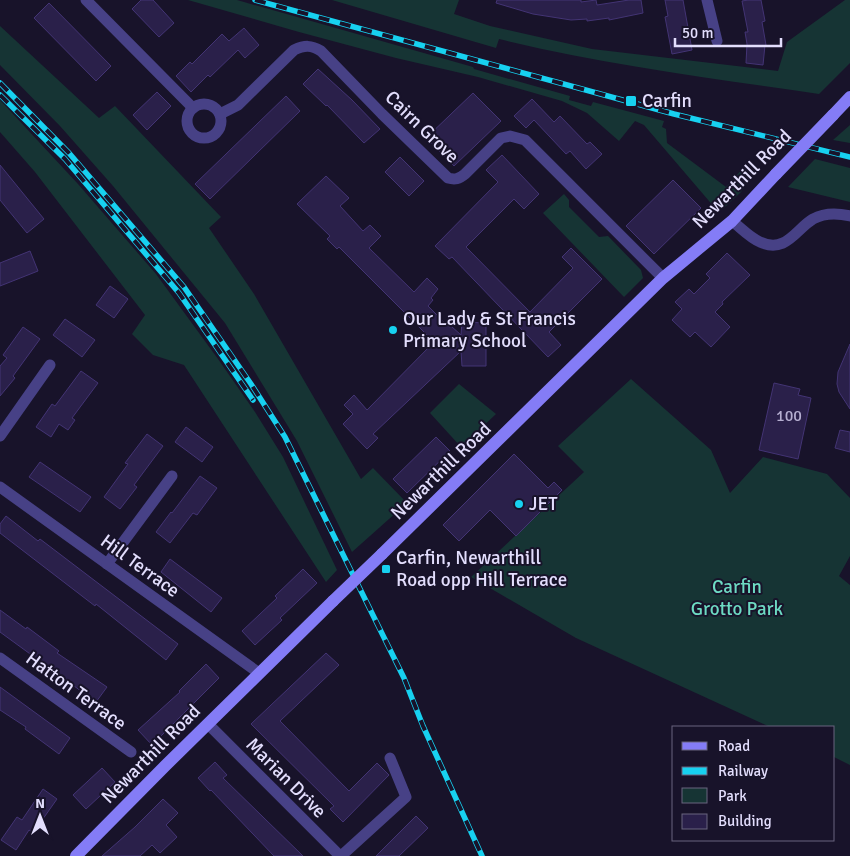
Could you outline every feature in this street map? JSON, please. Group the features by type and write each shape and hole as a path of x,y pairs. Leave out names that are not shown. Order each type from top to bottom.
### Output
{"main road":[{"name":"Newarthill Road","path":"76,856 259,673 663,278 732,221 850,97"}],"street":[{"path":"86,0 193,108"},
{"path":"707,0 717,41"},
{"name":"Cairn Grove","path":"220,114 238,105 294,50 301,46 315,47 448,178 453,180 459,179 501,138 510,136 525,140 663,278"},
{"path":"208,104 217,110 221,120 218,131 203,138 192,133 189,128 188,118 193,108 197,105 208,104"},
{"path":"732,221 759,242 777,245 793,238 811,220 835,213 850,216"},
{"path":"0,436 50,365"},
{"path":"107,564 172,476"},
{"name":"Hill Terrace","path":"0,487 259,673"},
{"name":"Hatton Terrace","path":"0,658 131,752"},
{"name":"Marian Drive","path":"208,724 340,856"},
{"path":"340,856 406,797 390,758"}],"green space":[{"path":"188,0 237,0 570,96 569,100 591,106 593,102 664,121 662,127 666,129 667,143 726,187 746,165 759,167 741,192 723,209 716,206 715,208 644,125 635,121 619,141 587,113 562,101 478,77 396,58 299,32"},
{"path":"332,0 459,0 454,14 490,26 592,49 778,71 787,42 845,0 850,0 850,63 819,94 618,64 499,39 496,48"},
{"path":"0,26 99,118 115,106 221,217 209,228 254,294 361,479 373,468 407,503 352,552 297,441 225,323 113,186 60,126 0,65"},
{"path":"0,100 78,184 156,274 255,412 283,457 337,570 326,582 184,365 153,355 132,334 145,315 35,172 0,132"},
{"path":"850,125 850,143 833,140"},
{"path":"815,159 850,168 850,202 788,187"},
{"path":"564,194 569,200 569,207 599,237 608,236 641,270 643,278 624,297 543,213"},
{"name":"Carfin Grotto Park","path":"631,379 711,450 730,493 763,457 827,474 850,498 850,556 839,576 850,585 850,765 835,758 835,726 768,726 576,638 471,577 584,472 558,446"},
{"path":"459,384 496,414 461,447 430,413"}],"building":[{"path":"141,0 153,0 174,23 159,37 132,9"},
{"path":"497,0 581,0 581,2 596,0 597,5 641,0 643,13 609,20 609,18 587,21 587,19 571,20 533,14 496,3"},
{"path":"665,0 683,0 692,50 672,54 665,17 668,16"},
{"path":"761,0 765,21 762,22 766,45 763,65 746,63 747,44 745,32 748,32 742,1"},
{"path":"49,3 111,66 96,81 34,18"},
{"path":"244,28 259,45 245,58 238,50 191,92 176,76 190,62 192,64 222,34 229,41"},
{"path":"318,69 380,129 364,143 327,105 303,84"},
{"path":"157,92 171,106 147,130 133,115"},
{"path":"473,93 501,121 454,166 426,138"},
{"path":"286,96 300,111 210,199 195,184"},
{"path":"532,99 554,122 560,116 587,144 590,142 602,154 586,169 570,151 566,154 534,120 526,128 514,116"},
{"path":"502,155 539,194 524,209 514,199 466,247 530,312 573,268 562,257 571,248 602,279 549,332 561,345 548,357 452,257 449,259 435,246 498,182 486,170"},
{"path":"400,157 424,181 409,196 385,172"},
{"path":"0,165 44,219 27,233 0,200"},
{"path":"326,176 349,198 340,206 363,231 370,225 381,236 369,248 414,292 427,278 438,289 428,306 449,327 451,326 461,335 462,322 486,323 486,366 462,366 461,351 373,434 378,438 367,449 343,424 353,414 344,405 354,395 367,410 434,342 339,247 337,249 327,239 330,236 297,204"},
{"path":"673,180 701,208 654,254 626,226"},
{"path":"30,251 38,271 0,286 0,263"},
{"path":"727,253 750,275 722,302 723,304 715,312 730,327 711,347 695,332 690,337 672,320 682,309 675,302 689,289 694,294 710,278 706,274"},
{"path":"110,286 128,299 114,318 96,305"},
{"path":"65,319 95,340 82,357 53,335"},
{"path":"23,327 40,339 13,376 15,378 0,396 0,366 7,358 3,355"},
{"path":"850,344 850,409 839,392 837,384 838,372"},
{"path":"81,371 98,383 72,418 75,420 68,430 59,424 51,437 36,427 52,404 55,406"},
{"path":"774,383 800,389 798,395 811,398 798,459 759,450"},
{"path":"186,427 213,447 202,462 175,442"},
{"path":"840,430 850,432 850,452 835,448"},
{"path":"147,434 163,446 134,485 137,487 120,509 104,497 128,464 125,463"},
{"path":"436,437 450,451 407,493 393,479"},
{"path":"514,454 548,488 554,482 562,490 516,536 490,510 459,541 443,525"},
{"path":"40,462 91,497 80,512 29,477"},
{"path":"200,476 217,488 197,515 193,513 170,543 156,532"},
{"path":"6,516 38,541 40,539 178,644 166,660 96,604 95,606 0,533 0,524"},
{"path":"170,559 222,598 211,612 161,572"},
{"path":"303,569 317,583 255,645 242,631 277,598 275,596"},
{"path":"0,610 26,629 27,627 59,651 57,653 107,687 96,702 0,632"},
{"path":"326,653 339,665 280,721 349,791 377,763 389,775 343,822 330,809 334,806 251,724"},
{"path":"206,664 219,678 152,745 138,730 180,692"},
{"path":"0,687 70,738 59,754 25,729 26,727 0,710"},
{"path":"215,762 227,775 223,778 303,856 274,856 210,791 198,778"},
{"path":"102,768 115,782 86,809 73,795"},
{"path":"43,789 57,799 33,833 29,830 16,850 1,840 17,817 22,820"},
{"path":"163,799 178,813 166,825 177,837 160,853 152,845 140,856 102,856 135,827"},
{"path":"416,816 428,828 399,856 376,856"}],"railway":[{"path":"255,0 674,114 850,157"},
{"path":"0,83 69,153 184,287 285,437 404,678 423,726 482,856"},
{"path":"0,95 65,159 179,293 253,400"}],"place":[{"name":"Carfin","path":"631,101"},
{"name":"Our Lady & St Francis Primary School","path":"393,330"},
{"name":"JET","path":"519,504"},
{"name":"Carfin, Newarthill Road opp Hill Terrace","path":"386,569"}]}
